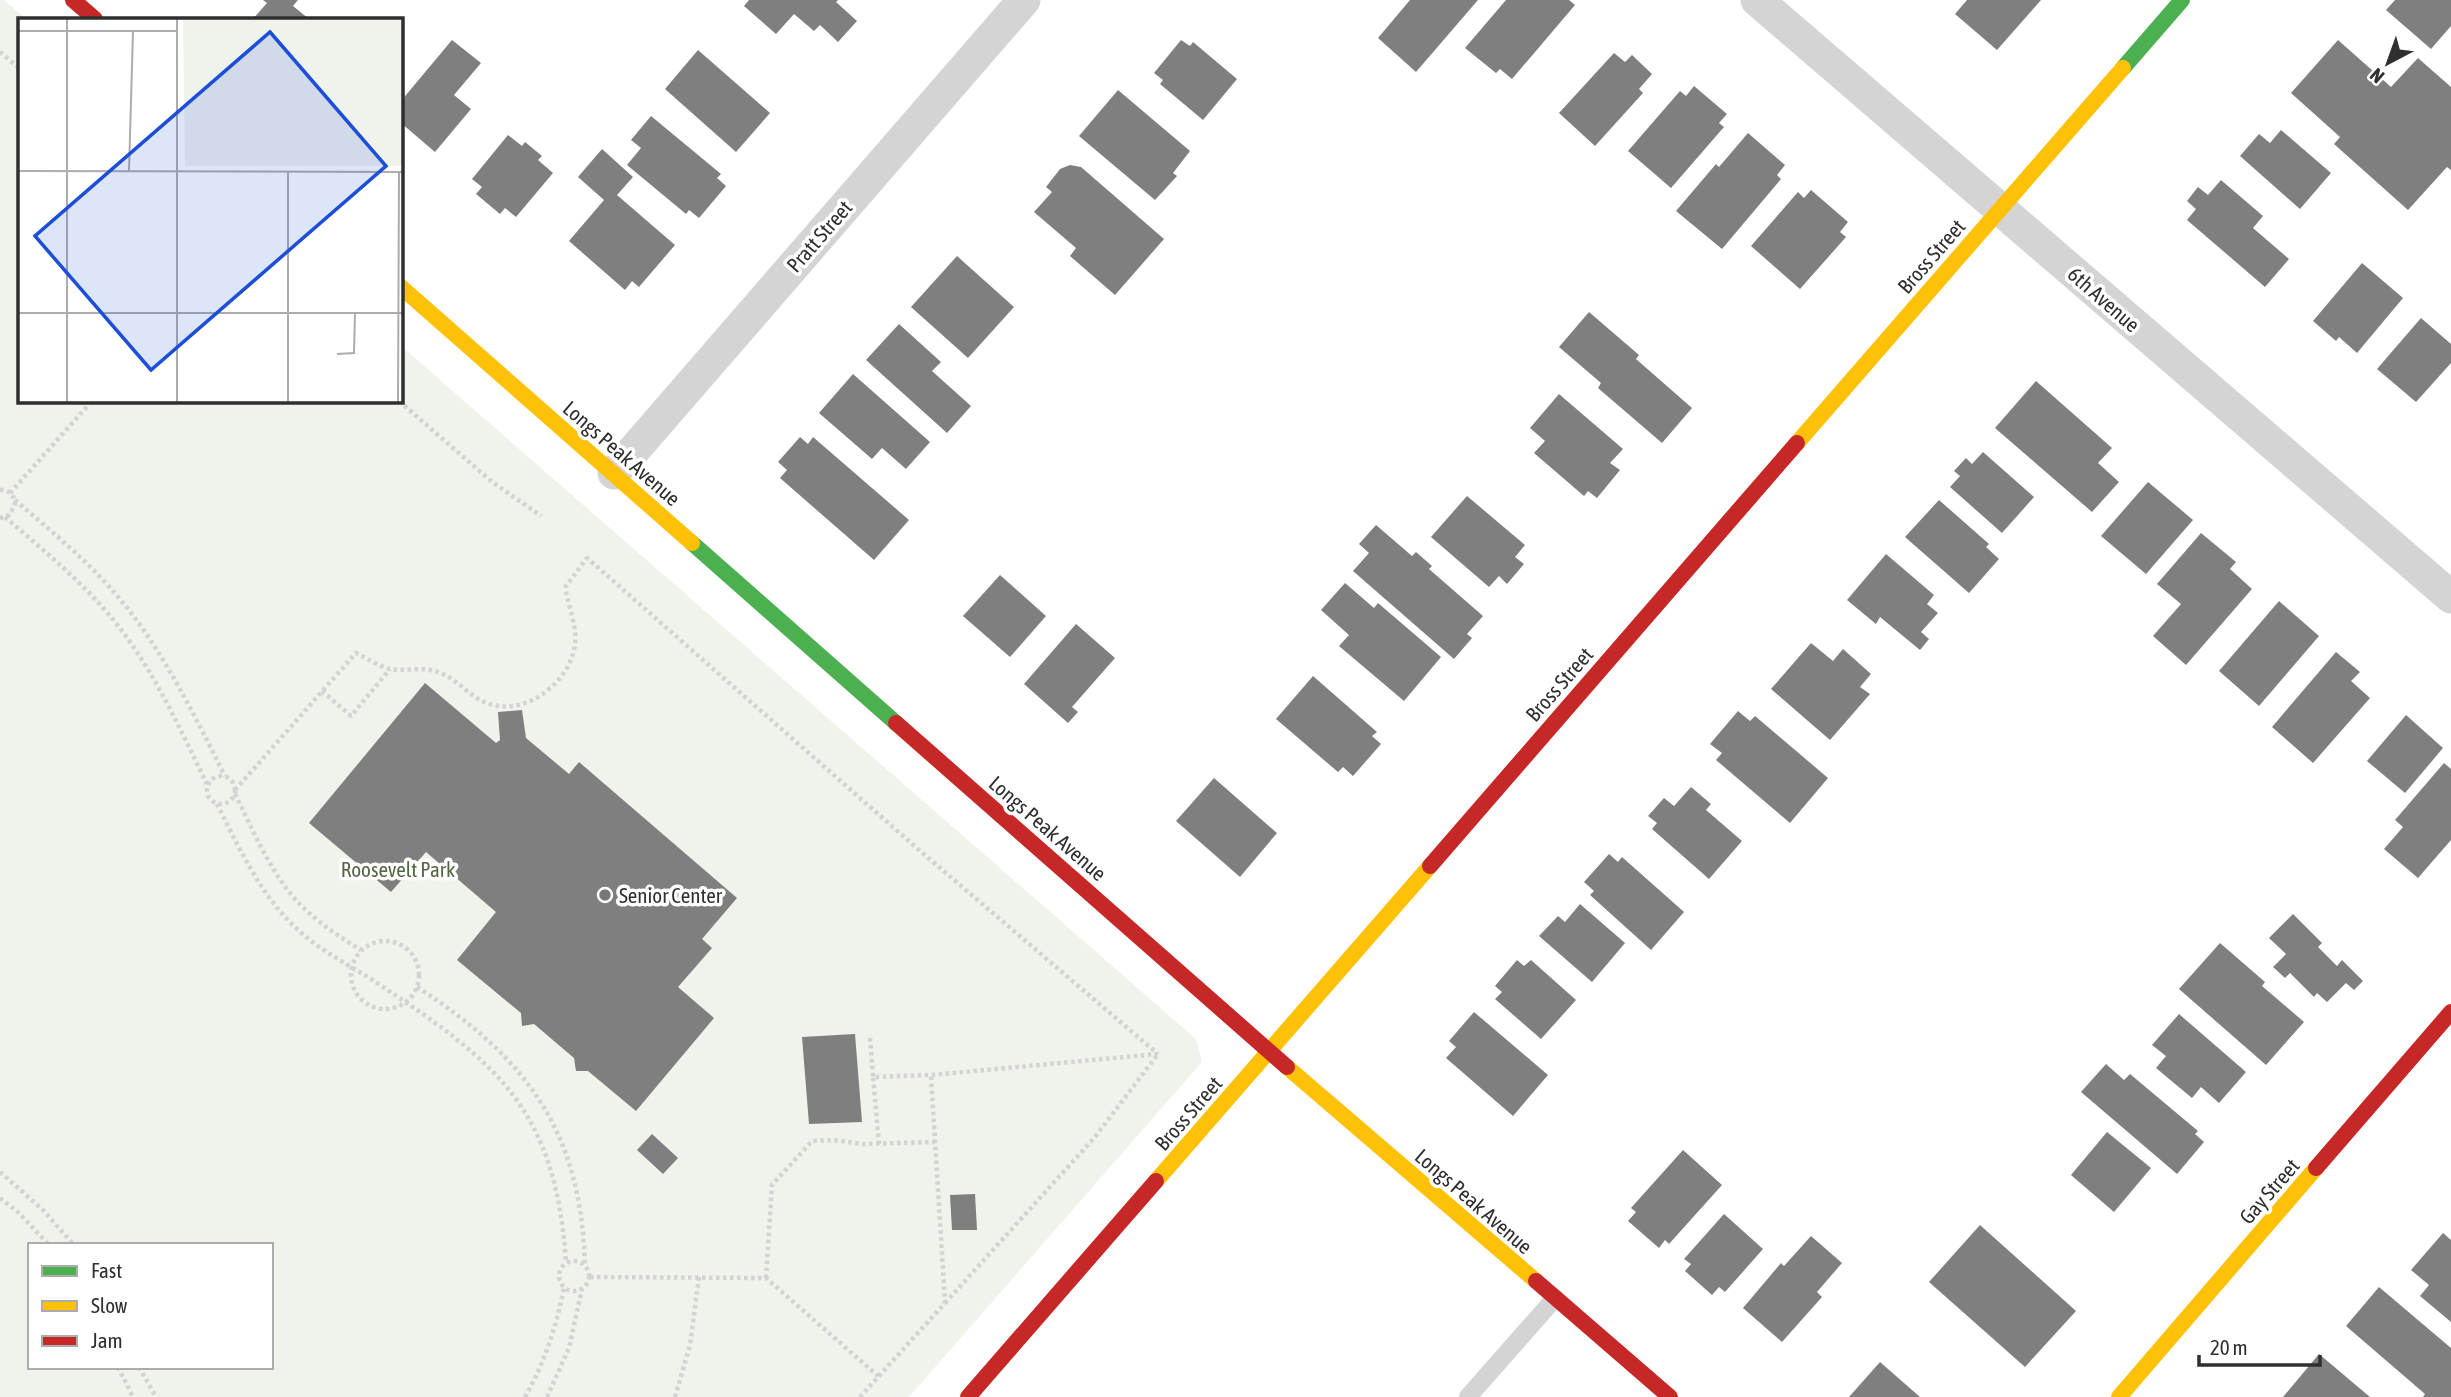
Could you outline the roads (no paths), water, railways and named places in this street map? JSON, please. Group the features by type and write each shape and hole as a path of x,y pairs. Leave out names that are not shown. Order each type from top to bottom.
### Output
{"street":[{"path":"73,0 94,18"},
{"name":"Pratt Street","path":"614,473 1024,0"},
{"name":"6th Avenue","path":"1757,0 2451,597"},
{"name":"Bross Street","path":"968,1397 2182,0"},
{"name":"Longs Peak Avenue","path":"402,288 1269,1051 1670,1397"},
{"name":"Gay Street","path":"2119,1397 2451,1012"}],"lane":[{"path":"1468,1397 1555,1298"}],"place":[{"name":"Senior Center","path":"605,895"}],"park label":[{"name":"Roosevelt Park","path":"398,869"}]}
